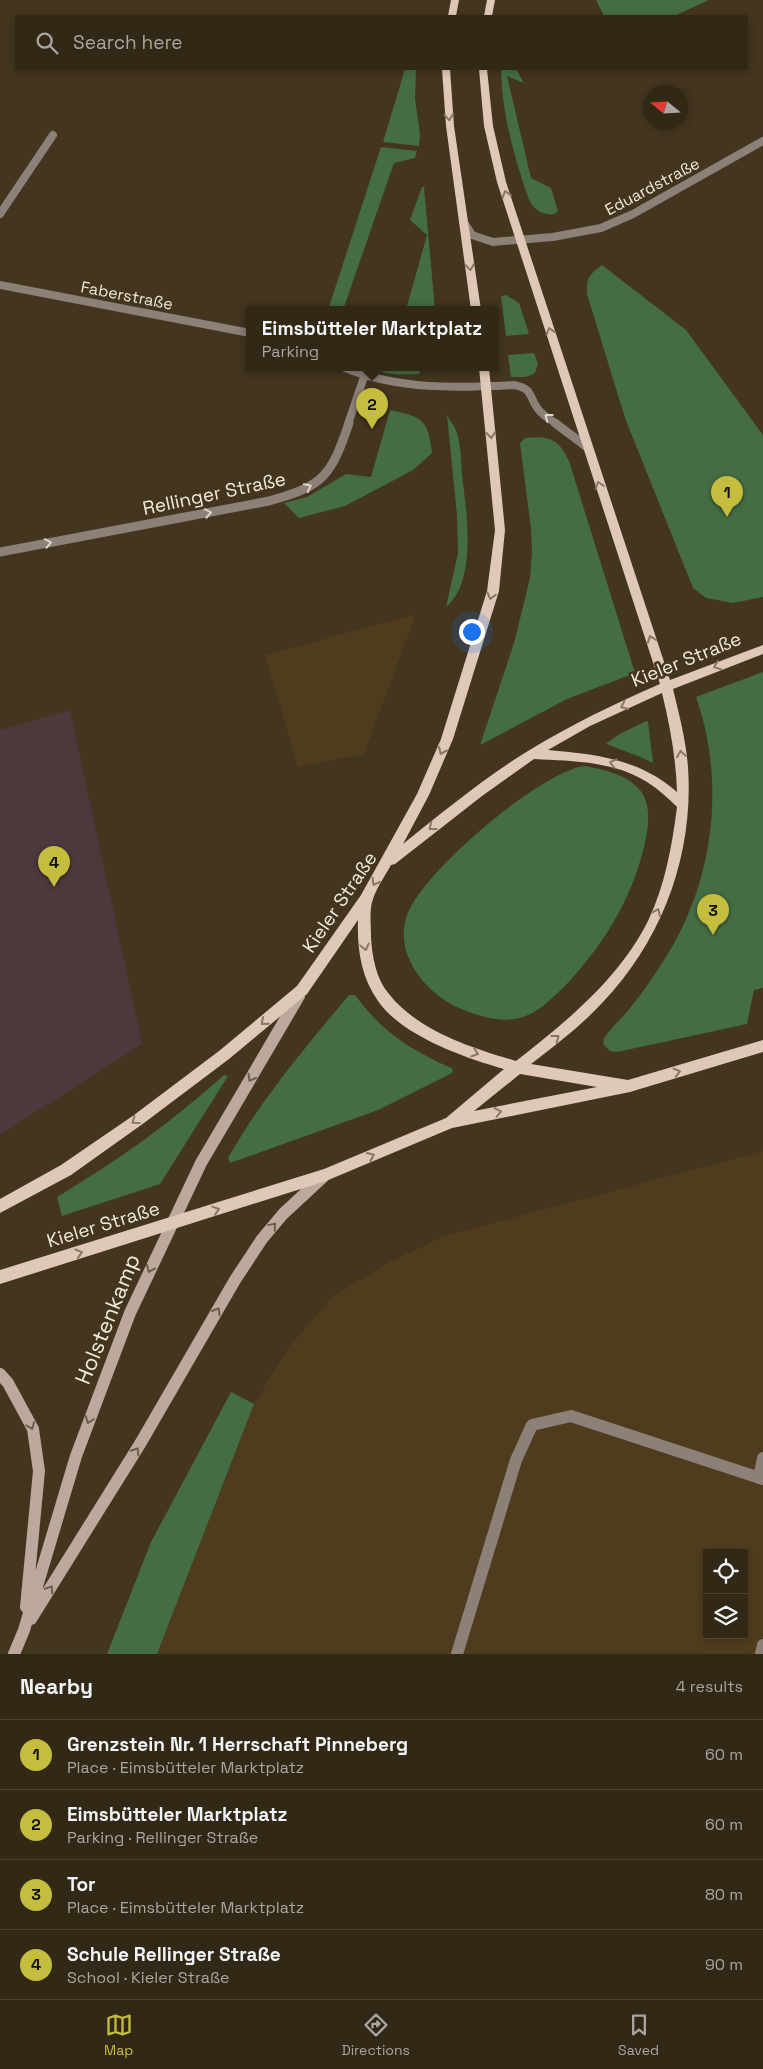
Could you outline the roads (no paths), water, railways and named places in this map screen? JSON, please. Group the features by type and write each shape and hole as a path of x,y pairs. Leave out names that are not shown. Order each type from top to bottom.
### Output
{"main road":[{"path":"452,15 455,0"},
{"path":"488,15 491,0"},
{"path":"446,70 450,126 475,306"},
{"path":"451,1122 517,1067 563,1034 609,987 650,928 676,863 683,805 683,769 668,685 587,447 520,241 490,134 485,105 483,70"},
{"path":"385,865 423,795 447,740 493,590 500,530 484,371"},
{"name":"Kieler Straße","path":"0,1206 66,1170 139,1118 224,1055 302,990 366,899 385,865 471,797 531,754 582,725 668,685 763,649"},
{"path":"531,754 596,759 618,764 647,776 683,805"},
{"path":"366,899 363,941 374,983 399,1013 418,1028 441,1041 517,1067 630,1086"},
{"name":"Holstenkamp","path":"14,1654 24,1630 76,1456 130,1313 170,1224 202,1164 302,990"},
{"name":"Kieler Straße","path":"0,1277 326,1175 451,1122 630,1086 763,1046"},
{"name":"Holstenkamp","path":"24,1630 140,1444 235,1280 262,1239 283,1214 326,1175"},
{"path":"0,1374 8,1383 33,1429 39,1471 24,1630"}],"street":[{"path":"0,214 53,135"},
{"name":"Eduardstraße","path":"465,224 472,235 485,240 520,241 584,232 618,222 763,141"},
{"name":"Faberstraße","path":"0,285 246,332"},
{"path":"351,371 364,377 390,384 514,385 524,387 530,392 538,410 587,447"},
{"name":"Rellinger Straße","path":"0,552 269,502 317,482 330,470 364,377"},
{"path":"457,1654 516,1460 532,1426 571,1416 761,1478 763,1458"},
{"path":"761,1654 763,1645"}],"place":[{"name":"Eimsbütteler Marktplatz","path":"372,429"},
{"name":"Grenzstein Nr. 1 Herrschaft Pinneberg","path":"727,517"},
{"name":"Schule Rellinger Straße","path":"54,887"},
{"name":"Tor","path":"713,935"}]}
